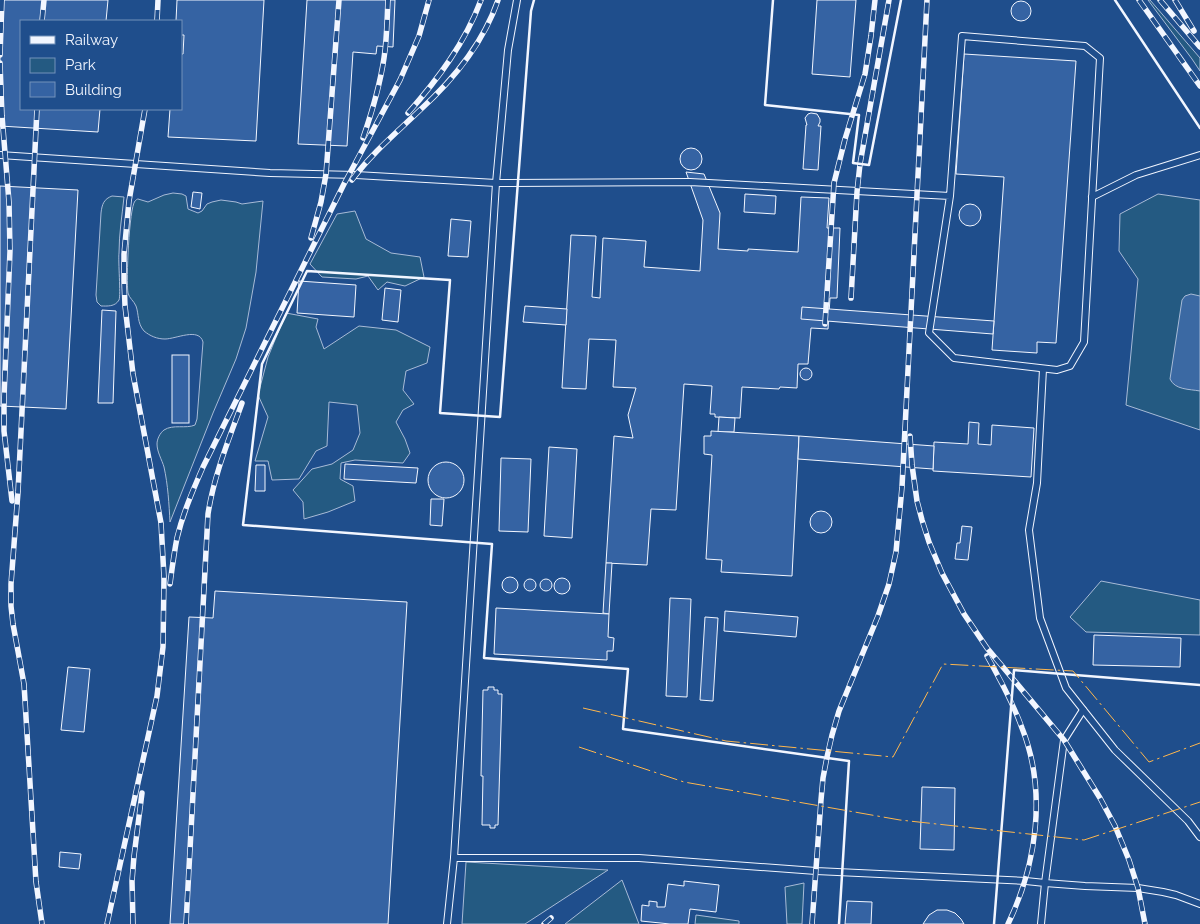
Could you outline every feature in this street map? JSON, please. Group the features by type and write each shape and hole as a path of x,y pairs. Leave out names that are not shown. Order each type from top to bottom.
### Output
{"lane":[{"path":"447,924 454,858 496,183 508,50 517,0"},
{"path":"962,36 1085,46 1100,58 1084,342 1070,366 1057,370 954,358 929,333 950,196 962,36"},
{"path":"0,155 270,173 356,175 496,183 690,182 950,196"},
{"path":"1092,197 1136,175 1200,155"},
{"path":"1043,369 1037,483 1029,530 1040,618 1066,688 1115,750 1188,821 1200,837"},
{"path":"1041,924 1064,740 1083,710"},
{"path":"454,858 639,858 816,871 1026,881 1138,888 1170,894 1200,904"}],"green space":[{"path":"1148,0 1200,58 1200,71 1192,59"},
{"path":"173,193 186,196 188,209 198,213 207,204 221,200 242,204 263,201 256,272 246,328 236,359 170,522 164,467 157,442 161,433 168,428 195,425 203,342 197,335 192,334 162,339 144,331 139,322 136,306 128,293 127,275 131,217 135,201 138,199 148,202"},
{"path":"1158,194 1200,200 1200,430 1126,405 1138,279 1119,251 1120,214"},
{"path":"112,196 124,197 119,246 120,297 111,306 101,306 97,302 96,295 101,213 104,202"},
{"path":"355,211 366,239 391,253 420,257 424,277 405,286 387,282 378,290 368,276 356,279 322,277 310,264 337,214"},
{"path":"286,313 318,319 316,327 324,349 359,326 396,330 430,347 427,363 406,371 403,390 414,404 403,410 396,422 410,453 403,463 355,460 341,463 340,479 353,486 355,501 304,519 303,502 293,490 312,469 332,464 353,450 360,433 357,405 329,402 327,446 316,451 299,479 272,480 268,461 255,461 268,417 258,395 268,357"},
{"path":"1101,581 1200,600 1200,635 1086,632 1070,617"},
{"path":"466,862 608,870 525,924 462,924"},
{"path":"622,880 639,924 565,924"},
{"path":"804,883 802,924 787,924 785,887"},
{"path":"696,915 739,921 739,924 695,924"}],"shaded area":[{"path":"1191,294 1200,296 1200,391 1179,387 1172,383 1170,379 1182,300 1185,296"}],"building":[{"path":"0,0 108,0 106,20 20,20 20,110 100,110 98,132 0,126"},
{"path":"177,0 264,0 256,141 168,137 170,110 182,110 184,35 182,35 182,20 176,20"},
{"path":"307,0 395,0 393,47 377,46 376,54 353,52 347,146 298,144"},
{"path":"817,0 856,0 850,77 812,74"},
{"path":"1021,1 1028,4 1031,11 1028,18 1021,21 1014,18 1011,11 1014,4"},
{"path":"964,54 1076,61 1056,343 1037,342 1037,353 992,350 1004,177 956,174"},
{"path":"811,113 817,114 820,119 818,126 821,126 818,170 803,169 807,125 805,118"},
{"path":"691,148 699,151 702,159 699,167 691,170 683,167 680,159 683,151"},
{"path":"686,172 704,174 720,213 718,249 798,252 801,197 829,198 827,228 840,228 837,298 830,298 828,329 811,328 808,364 798,364 797,388 742,387 740,418 715,417 715,414 710,414 712,386 684,384 676,510 651,509 647,565 606,563 614,436 633,438 628,415 636,388 613,387 616,340 589,339 586,389 562,388 571,235 596,236 592,297 600,298 603,238 646,241 644,267 700,271 703,220"},
{"path":"0,186 78,190 66,409 0,406"},
{"path":"193,192 202,193 200,209 191,207"},
{"path":"745,194 776,196 775,214 744,212"},
{"path":"970,204 978,207 981,215 978,223 970,226 962,223 959,215 962,207"},
{"path":"451,219 471,221 468,257 448,256"},
{"path":"299,281 356,285 354,317 297,313"},
{"path":"385,288 401,290 398,322 382,320"},
{"path":"525,306 567,309 566,325 523,322"},
{"path":"802,307 994,321 993,334 801,319"},
{"path":"102,310 116,311 113,403 98,403"},
{"path":"172,355 189,355 189,423 172,423"},
{"path":"808,368 811,369 811,379 804,380 801,379 800,372 801,369"},
{"path":"719,417 735,418 734,432 718,432"},
{"path":"969,422 979,423 978,444 991,445 992,425 1034,428 1031,477 933,471 934,442 968,444"},
{"path":"711,431 799,436 792,576 721,572 722,560 706,559 712,455 704,454 704,436 711,436"},
{"path":"799,436 934,446 933,469 798,459"},
{"path":"549,447 577,449 572,538 544,536"},
{"path":"501,458 531,459 528,532 499,531"},
{"path":"446,462 458,468 464,480 458,492 446,498 434,492 428,480 434,468"},
{"path":"345,464 418,468 416,483 344,479"},
{"path":"256,465 265,465 265,491 255,491"},
{"path":"431,499 444,499 442,526 430,525"},
{"path":"821,511 829,514 832,522 829,530 821,533 813,530 810,522 813,514"},
{"path":"962,526 972,527 968,560 955,559 957,543 960,543"},
{"path":"606,563 612,563 609,614 603,613"},
{"path":"507,577 513,577 518,582 516,591 507,593 502,588 502,582"},
{"path":"559,578 565,578 570,583 568,592 559,594 554,589 554,583"},
{"path":"528,579 532,579 536,585 532,591 528,591 524,587 524,583"},
{"path":"544,579 548,579 552,585 548,591 544,591 540,587 540,583"},
{"path":"215,591 407,602 388,924 170,924 189,617 213,618"},
{"path":"670,598 691,599 687,697 666,696"},
{"path":"496,608 609,614 608,637 614,638 613,651 607,651 607,660 494,654"},
{"path":"725,611 798,617 796,637 724,631"},
{"path":"705,617 718,618 713,701 700,700"},
{"path":"1094,635 1181,638 1180,667 1093,665"},
{"path":"68,667 90,669 84,732 61,730"},
{"path":"488,687 494,687 494,690 498,690 498,694 502,694 498,825 495,825 495,828 490,828 490,825 482,825 483,690 488,690"},
{"path":"922,787 955,788 954,850 920,849"},
{"path":"60,852 81,854 79,869 59,867"},
{"path":"684,881 719,885 716,912 690,909 688,924 641,921 642,905 649,906 649,901 657,902 657,907 665,907 668,884 684,886"},
{"path":"847,901 872,902 871,924 845,924"},
{"path":"937,910 947,910 955,913 964,924 923,924 929,915"}],"railway":[{"path":"0,55 2,0"},
{"path":"42,20 44,0"},
{"path":"157,20 158,0"},
{"path":"311,238 321,202 326,174 339,0"},
{"path":"363,138 382,68 386,44 388,0"},
{"path":"170,584 179,529 203,467 344,184 400,80 419,36 429,0"},
{"path":"408,113 450,60 467,31 481,0"},
{"path":"352,180 375,153 432,99 455,74 484,32 498,0"},
{"path":"825,324 834,183 865,74 875,0"},
{"path":"851,298 860,164 889,0"},
{"path":"812,924 821,800 827,757 839,711 889,584 896,552 902,487 927,0"},
{"path":"1139,0 1200,86"},
{"path":"1160,0 1200,47"},
{"path":"1175,0 1194,31"},
{"path":"0,63 9,202 10,251 4,431 12,501"},
{"path":"37,110 11,606 24,684 36,882 42,924"},
{"path":"107,924 157,696 163,647 164,577 161,523 133,374 124,281 124,254 129,201 145,110"},
{"path":"186,924 208,514 218,471 242,403"},
{"path":"910,436 917,501 929,542 942,573 964,614 987,648 1064,740 1100,798 1115,826 1129,860 1138,888 1145,924"},
{"path":"987,656 1006,691 1030,752 1036,802 1032,852 1026,877 1008,924"},
{"path":"133,924 132,881 142,793"},
{"path":"544,924 551,918"}],"wall":[{"path":"534,0 531,11 500,417 440,413 450,280 307,271 262,364 243,525 492,544 484,658 628,669 623,729 849,761 839,924"},
{"path":"773,0 765,105 859,115 853,163 869,165 901,0"},
{"path":"1115,0 1200,128"},
{"path":"994,924 1014,670 1200,685"}],"power":[{"path":"583,708 726,741 893,757 943,664 1073,671 1149,762 1200,743"},
{"path":"579,747 684,782 900,820 1084,840 1200,802"}]}
